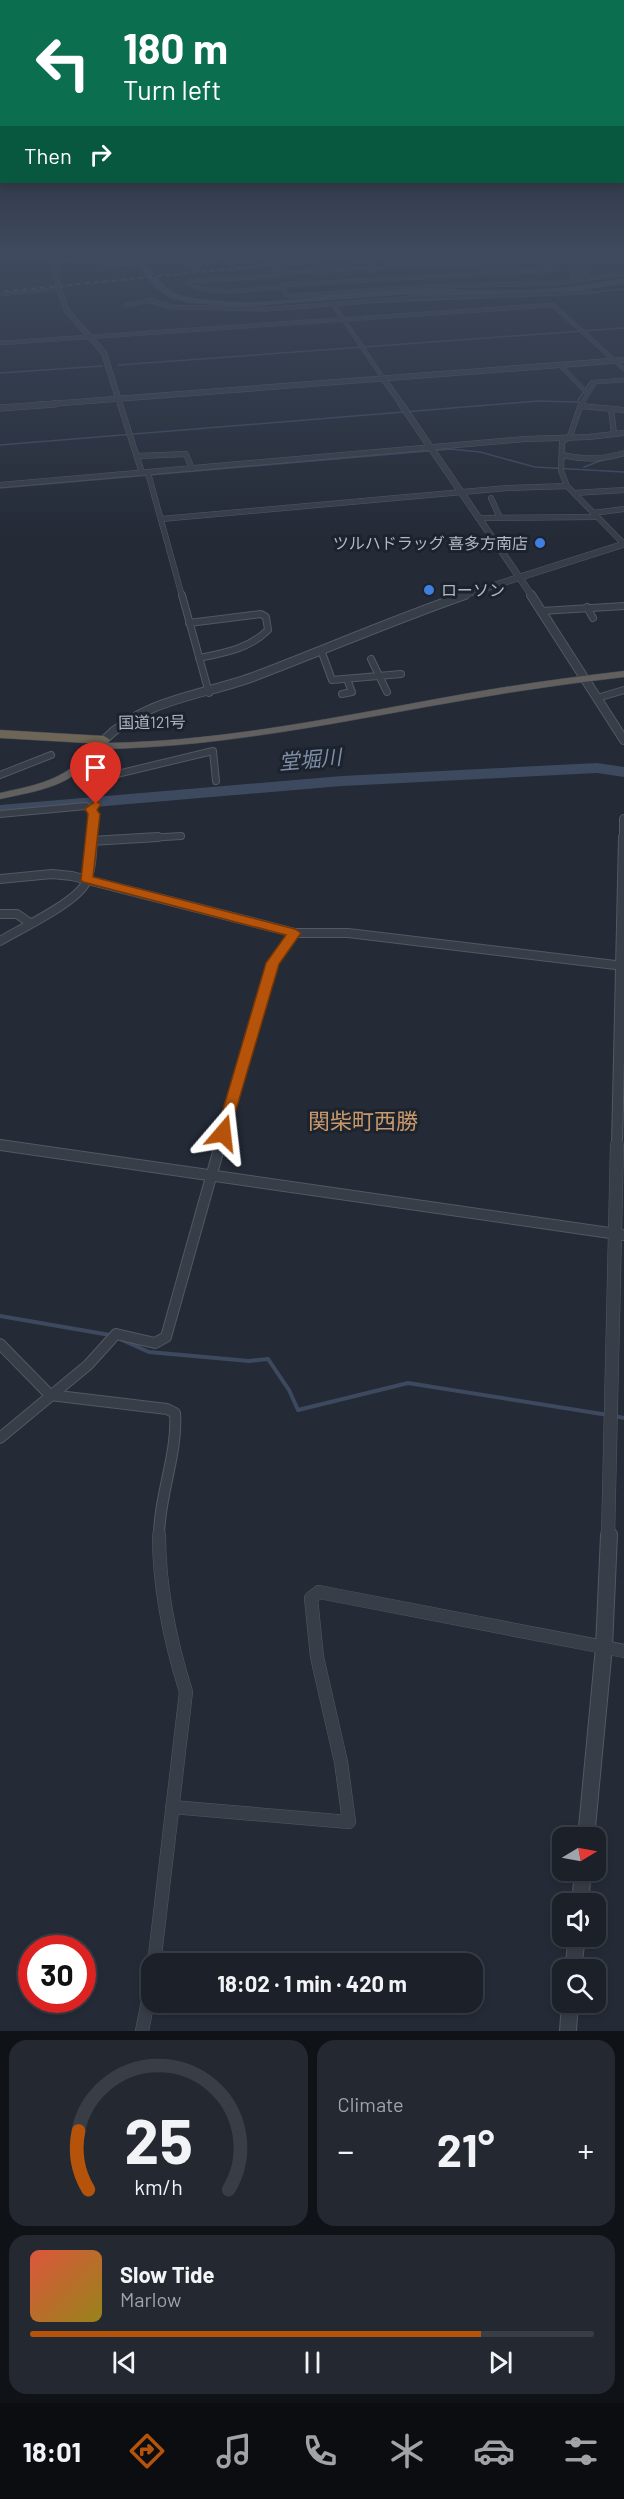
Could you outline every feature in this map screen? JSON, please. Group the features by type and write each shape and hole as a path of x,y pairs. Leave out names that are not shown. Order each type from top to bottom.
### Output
{"highway":[{"name":"国道121号","path":"102,743 226,740 502,690 624,674"},
{"name":"国道121号","path":"102,743 278,732"},
{"path":"0,734 102,743"},
{"path":"0,740 102,743"},
{"path":"205,742 213,751 226,740"},
{"path":"0,796 36,788 67,776 85,763 102,743"}],"street":[{"path":"100,349 108,360 118,399 161,519 208,693"},
{"path":"363,349 519,576 624,740"},
{"path":"601,349 624,369"},
{"path":"0,408 624,360"},
{"path":"560,365 587,393"},
{"path":"624,380 595,382 587,393 570,436 562,442 561,477 594,515 624,544"},
{"path":"581,406 624,410"},
{"path":"611,410 615,433"},
{"path":"0,485 570,436 588,437 624,432"},
{"path":"562,455 582,460 624,453"},
{"path":"137,456 186,454 192,469"},
{"path":"615,456 624,460"},
{"path":"161,519 462,492 567,486"},
{"path":"574,492 624,490"},
{"path":"491,498 500,518"},
{"path":"478,518 594,515 624,509"},
{"path":"612,534 621,531"},
{"path":"102,743 121,721 144,709 208,693 519,576 624,544"},
{"path":"542,611 621,606 624,616"},
{"path":"587,607 593,618"},
{"path":"189,623 261,614 265,615 269,623 268,630 255,640 229,652 199,658"},
{"path":"321,650 332,680 402,674"},
{"path":"371,659 376,674 380,676 387,692"},
{"path":"342,694 352,692 347,679"},
{"path":"597,698 624,690"},
{"path":"0,941 76,896 82,890 87,880 94,814 92,780 213,751 216,781"},
{"path":"0,776 51,755"},
{"path":"0,814 94,804"},
{"path":"587,1827 604,1647 620,1234 624,819"},
{"path":"91,841 181,836"},
{"path":"0,879 52,874 87,880 295,933 348,933 623,966"},
{"path":"0,914 17,914 30,923"},
{"path":"0,1438 98,1357 116,1334 155,1343 166,1337 272,963 295,933"},
{"path":"0,1145 620,1234"},
{"path":"0,1344 50,1395 167,1409 175,1413 161,1509 158,1556 160,1580 186,1692 155,1953"},
{"path":"172,1807 349,1822 339,1754 327,1708 311,1615 311,1598 319,1592 624,1651"},
{"path":"142,2031 146,2013"},
{"path":"568,2031 569,2013"}],"waterway":[{"path":"118,365 340,349"},
{"path":"0,373 102,366"},
{"path":"0,445 538,401 577,402 591,381 595,381"},
{"path":"0,488 451,449 480,452 535,467 624,472"},
{"path":"584,467 605,459"},
{"name":"堂堀川","path":"0,810 342,781 597,768 624,772"},
{"path":"0,1316 110,1335"},
{"path":"122,1340 149,1352 249,1361 268,1359 289,1390 298,1410 408,1383 608,1415"},
{"path":"615,1416 624,1418"}],"place":[{"name":"ツルハドラッグ 喜多方南店","path":"540,543"},
{"name":"ローソン","path":"429,590"}],"district":[{"name":"関柴町西勝","path":"363,1121"}],"route":[{"path":"96,804 90,809 94,814 87,880 295,933 272,963 223,1133"}]}
